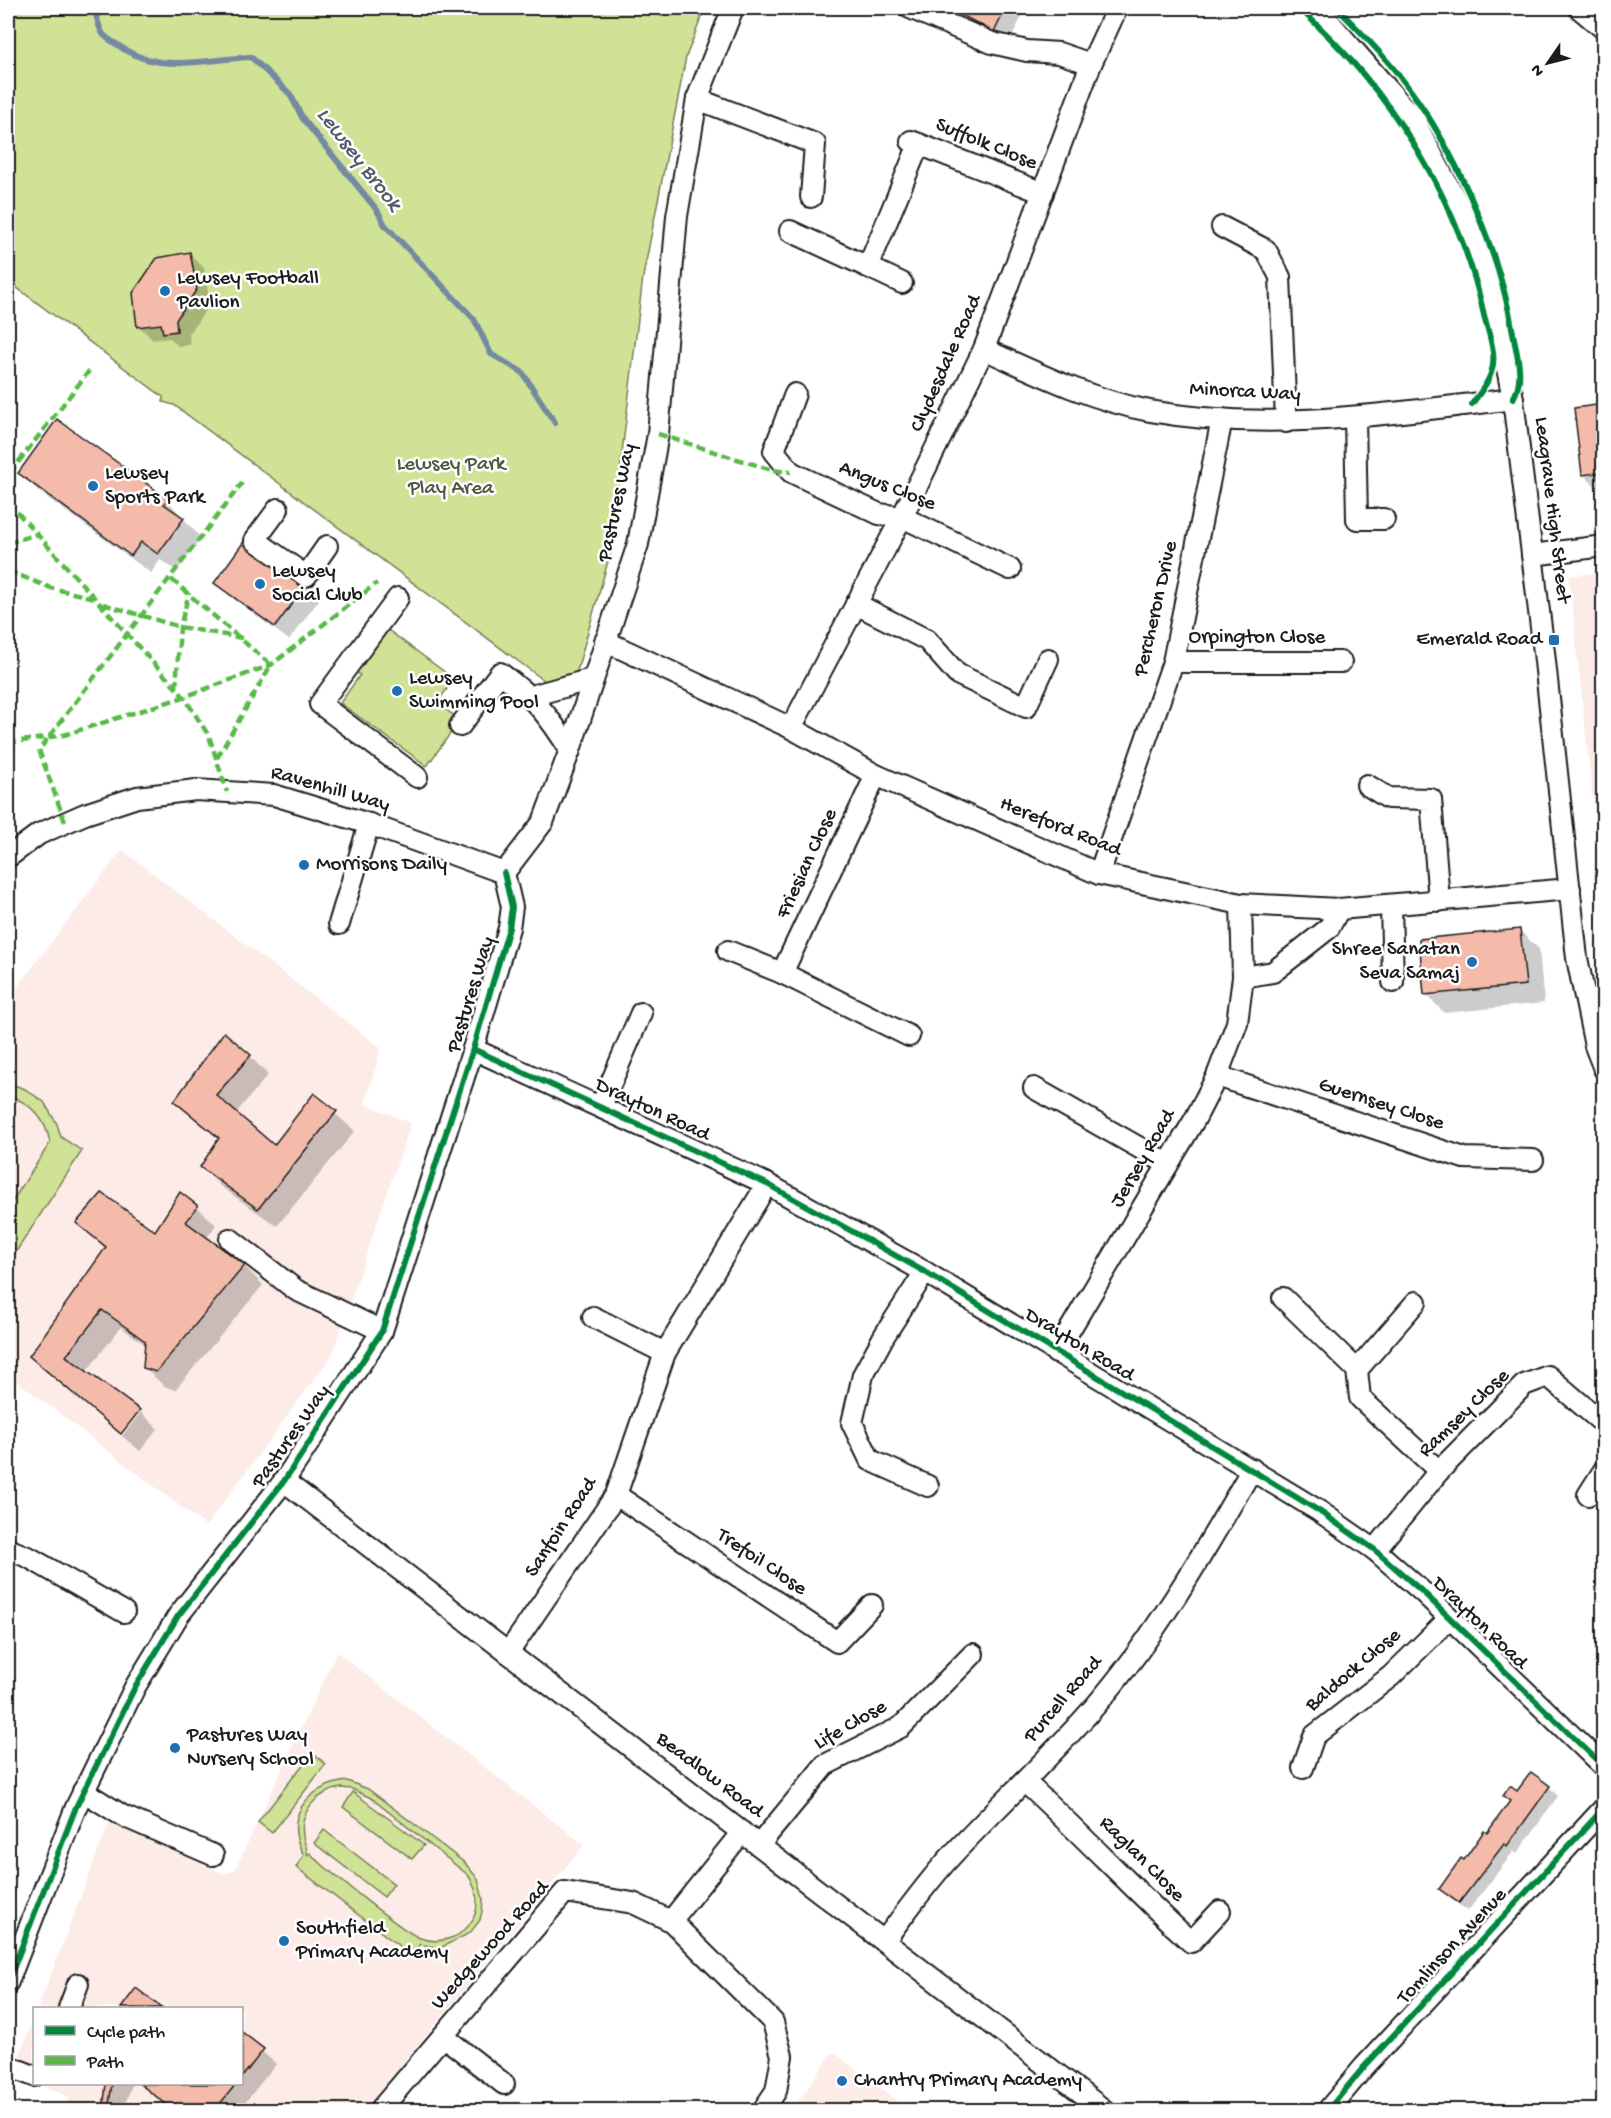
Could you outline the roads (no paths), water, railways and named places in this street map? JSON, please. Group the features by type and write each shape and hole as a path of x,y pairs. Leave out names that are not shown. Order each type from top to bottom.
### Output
{"street":[{"name":"Pastures Way","path":"8,1982 83,1791 135,1687 178,1616 284,1481 382,1331 473,1049 509,928 512,907 504,873 543,822 570,750 638,544 658,434 676,216 697,99 733,8"},
{"path":"910,8 992,43 1027,51 1059,53 1091,64"},
{"name":"Clydesdale Road","path":"791,728 902,517 984,349 1091,64 1118,8"},
{"name":"Leagrave High Street","path":"1317,8 1412,117 1466,220 1491,285 1513,399 1577,958 1595,1046 1604,1069"},
{"path":"1579,8 1601,20"},
{"path":"697,99 815,144 811,197"},
{"name":"Suffolk Close","path":"867,267 915,143 1043,193"},
{"path":"1222,227 1266,250 1280,277 1286,422"},
{"path":"790,231 902,283"},
{"name":"Minorca Way","path":"984,349 1075,390 1150,411 1222,419 1286,422 1355,417 1513,399"},
{"name":"Angus Close","path":"795,394 774,451 791,472 879,514 902,517 1010,569"},
{"path":"1355,417 1357,519 1384,519"},
{"name":"Percheron Drive","path":"1099,874 1173,662 1222,419"},
{"path":"278,509 255,540 306,576 327,546"},
{"path":"1532,555 1604,546"},
{"path":"398,598 320,704 417,777"},
{"path":"856,604 927,640 957,674 1026,707 1048,659"},
{"name":"Hereford Road","path":"605,641 791,728 876,775 1099,874 1241,904 1339,909 1570,889"},
{"name":"Orpington Close","path":"1173,662 1341,662"},
{"path":"460,726 500,673 531,696 550,717 570,750"},
{"path":"531,696 592,679"},
{"name":"Friesian Close","path":"782,973 876,775"},
{"path":"1367,786 1388,798 1431,799 1439,901"},
{"name":"Ravenhill Way","path":"8,857 39,834 85,814 137,797 196,790 274,795 369,824 504,873"},
{"path":"339,924 369,824"},
{"name":"Jersey Road","path":"1056,1353 1168,1164 1217,1076 1237,1023 1243,977 1241,904"},
{"path":"1391,906 1393,982"},
{"path":"1243,977 1273,972 1329,928 1339,909"},
{"path":"728,951 782,973 909,1036"},
{"path":"601,1106 641,1013"},
{"name":"Drayton Road","path":"473,1049 767,1184 925,1272 1252,1469 1375,1550 1604,1767"},
{"name":"Guernsey Close","path":"1217,1076 1464,1158 1533,1160"},
{"path":"1035,1088 1168,1164"},
{"name":"Sanfoin Road","path":"508,1653 615,1495 665,1353 767,1184"},
{"path":"230,1239 296,1290 382,1331"},
{"path":"925,1272 884,1336 863,1375 852,1423 870,1460 927,1486"},
{"path":"1283,1298 1357,1370 1360,1398 1439,1471"},
{"path":"1357,1370 1416,1302"},
{"path":"594,1317 665,1353"},
{"name":"Ramsey Close","path":"1375,1550 1439,1471 1524,1385 1548,1376 1604,1424"},
{"name":"Purcell Road","path":"884,1941 953,1853 1025,1782 1097,1704 1155,1627 1201,1557 1252,1469"},
{"path":"1588,1495 1604,1470"},
{"name":"Beadlow Road","path":"284,1481 1104,2110"},
{"name":"Trefoil Close","path":"615,1495 837,1642 872,1605"},
{"path":"8,1549 30,1558 123,1612"},
{"name":"Baldock Close","path":"1303,1768 1314,1736 1391,1676 1449,1619"},
{"name":"Life Close","path":"759,1845 825,1765 901,1727 973,1654"},
{"name":"Raglan Close","path":"1025,1782 1090,1842 1127,1885 1191,1942 1220,1911"},
{"path":"83,1791 123,1816 213,1855"},
{"name":"Tomlinson Avenue","path":"1328,2110 1364,2067 1604,1808"},
{"path":"671,1921 742,1832"},
{"name":"Wedgewood Road","path":"380,2110 565,1893 633,1903 671,1921 773,2022 782,2056 776,2091 763,2110"},
{"path":"69,2007 78,1984"},
{"path":"443,2036 504,2084"},
{"path":"8,2066 33,2076"}],"waterway":[{"name":"Lewsey Brook","path":"94,8 104,35 133,54 149,60 182,63 251,57 290,94 303,119 377,210 385,225 474,319 491,354 522,372 555,423"}],"place":[{"name":"Lewsey Football Pavlion","path":"165,291"},
{"name":"Lewsey Sports Park","path":"93,486"},
{"name":"Lewsey Social Club","path":"260,584"},
{"name":"Emerald Road","path":"1554,640"},
{"name":"Lewsey Swimming Pool","path":"397,691"},
{"name":"Morrisons Daily","path":"304,865"},
{"name":"Shree Sanatan Seva Samaj","path":"1472,962"},
{"name":"Pastures Way Nursery School","path":"175,1748"},
{"name":"Southfield Primary Academy","path":"284,1941"},
{"name":"Chantry Primary Academy","path":"842,2081"}],"park label":[{"name":"Lewsey Park Play Area","path":"451,477"}]}
